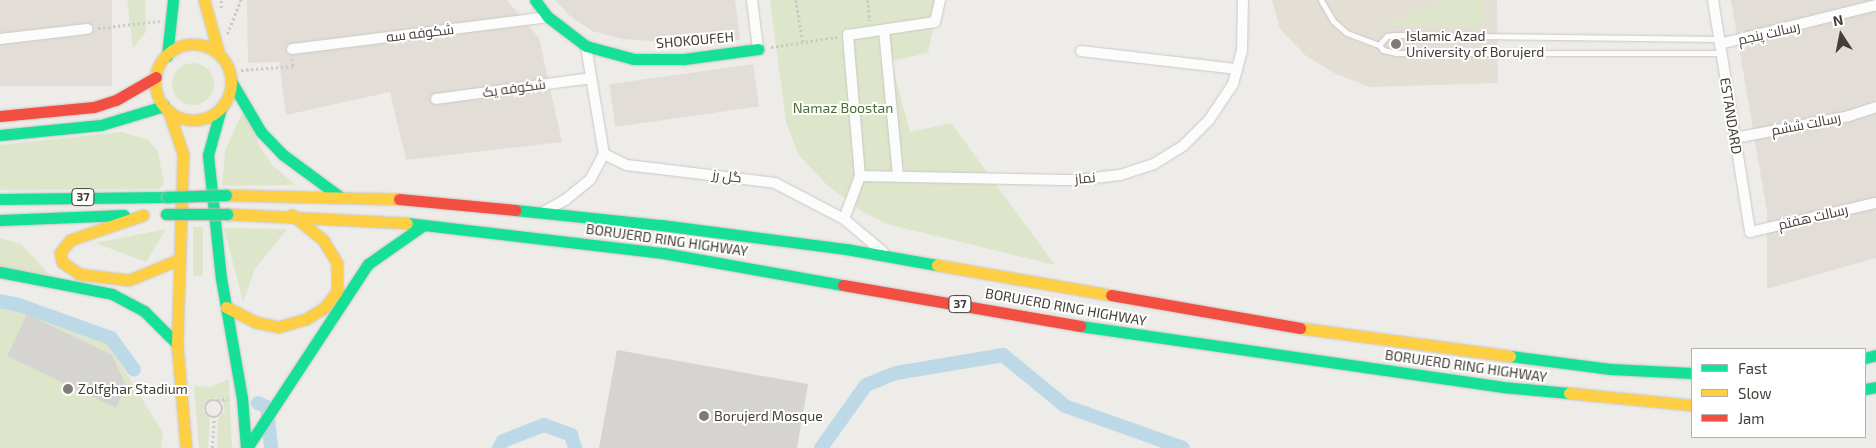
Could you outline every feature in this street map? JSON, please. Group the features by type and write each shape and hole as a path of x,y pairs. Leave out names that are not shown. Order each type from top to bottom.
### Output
{"main road":[{"path":"172,0 173,20 167,56 156,77 157,92 166,108 183,154 177,344 187,432 186,448"},
{"path":"204,0 207,20 219,54 261,132 282,154 339,196"},
{"name":"SHOKOUFEH","path":"535,0 548,18 586,46 634,59 684,59 758,49"},
{"path":"167,56 192,44 219,54"},
{"path":"166,108 176,116 195,120 214,114 227,100 230,76"},
{"path":"0,116 100,105 156,77"},
{"path":"0,135 122,122 166,108"},
{"path":"221,108 208,155 226,307 234,345 247,448"},
{"name":"BORUJERD RING HIGHWAY","path":"0,199 226,195 339,196 542,212 890,257 1296,327 1610,369 1691,372"},
{"path":"143,215 70,240 60,253 62,262 79,274 129,280 180,259"},
{"name":"BORUJERD RING HIGHWAY","path":"143,215 292,215 424,225 663,253 1080,326 1502,387 1691,405"},
{"name":"37","path":"0,220 143,215"},
{"path":"226,307 255,322 278,327 306,319 325,307 337,290 337,263 323,240 292,215"},
{"path":"247,448 368,264 424,225"},
{"path":"0,272 112,294 144,310 177,344"}],"street":[{"path":"752,0 758,49"},
{"path":"844,219 860,176 848,35 935,22 940,0"},
{"name":"نماز","path":"860,176 898,174 1077,180 1120,175 1154,164 1183,146 1209,120 1233,84 1242,51 1243,0"},
{"name":"ESTANDARD","path":"1713,0 1750,232"},
{"name":"رسالت پنجم","path":"1720,45 1876,5"},
{"name":"شکوفه سه","path":"292,50 548,18"},
{"path":"0,39 86,29"},
{"path":"884,30 898,174"},
{"path":"542,212 565,200 590,180 604,154 586,46"},
{"path":"1080,51 1237,68"},
{"name":"شکوفه یک","path":"436,98 591,78"},
{"name":"رسالت ششم","path":"1735,138 1849,116 1876,107"},
{"name":"گل رز","path":"604,154 627,165 775,183 844,219 890,257"},
{"name":"رسالت هفتم","path":"1750,232 1876,203"}],"lane":[{"path":"1321,0 1333,21 1347,33 1379,44 1383,50 1396,53 1720,45"},
{"path":"1379,44 1387,36 1395,34 1720,45"}],"path":[{"path":"219,54 242,0"},
{"path":"796,0 803,42"},
{"path":"868,0 871,31"},
{"path":"86,29 173,20"},
{"path":"758,49 848,35"},
{"path":"230,76 293,66 292,50"},
{"path":"212,448 214,417 223,409 221,404 214,400 206,407 209,416 214,417"}],"shaded area":[{"path":"0,0 112,0 112,86 0,86"},
{"path":"247,0 507,0 539,38 562,142 406,160 390,92 286,115 279,62 248,63"},
{"path":"555,0 735,0 740,40 697,44 622,39 592,31 570,16"},
{"name":"Islamic Azad University of Borujerd","path":"1272,0 1497,0 1498,83 1370,87 1336,74 1306,56 1280,29"},
{"path":"1731,0 1876,0 1876,258 1767,289 1767,212"},
{"path":"753,64 759,107 615,127 609,84"}],"green space":[{"path":"127,0 145,0 146,32 133,48"},
{"name":"Namaz Boostan","path":"770,0 939,0 928,53 891,61 910,132 951,123 1055,265 887,224 861,211 826,184 798,154 786,122"},
{"path":"1444,0 1484,0 1483,27 1385,25"},
{"path":"193,63 208,69 214,84 208,99 193,105 178,99 172,84 178,69"},
{"path":"242,113 247,116 261,149 274,167 296,185 222,186 225,151"},
{"path":"122,132 148,140 158,152 164,184 158,189 0,190 0,145"},
{"path":"193,227 203,227 203,276 193,276"},
{"path":"224,228 287,229 255,269 243,302"},
{"path":"166,229 146,262 95,243"},
{"path":"0,238 21,244 50,275 0,269"},
{"name":"Zolfghar Stadium","path":"0,306 33,313 108,343 160,428 163,435 161,448 0,448"},
{"path":"229,379 232,448 217,448 218,419 225,411 223,402 215,398 204,404 203,411 210,419 208,448 199,448 194,386 210,387"}],"building":[{"path":"27,314 112,355 126,386 116,408 7,356"},
{"name":"Borujerd Mosque","path":"617,350 808,384 797,448 599,448"}],"waterway":[{"path":"0,301 19,305 111,338 134,370"},
{"path":"821,448 866,385 896,373 1003,355 1065,406 1183,448"},
{"path":"258,403 267,407 271,448"},
{"path":"499,448 503,441 544,425 571,435 575,448"}],"traffic: fast":[{"path":"167,56 173,0"},
{"path":"535,0 548,17 586,46 634,59 684,59 758,49"},
{"path":"231,81 261,132 282,154 339,196"},
{"path":"0,135 101,125 164,106"},
{"path":"221,108 208,155 221,278 242,398 246,448"},
{"path":"167,197 226,195"},
{"path":"0,199 167,197"},
{"path":"515,210 661,225 846,249 937,265"},
{"path":"166,214 227,214"},
{"path":"0,220 124,215"},
{"path":"407,223 663,253 843,285"},
{"path":"247,448 368,264 424,225"},
{"path":"0,272 112,294 144,311 177,344"},
{"path":"1080,326 1502,387 1569,393"},
{"path":"1866,358 1876,355"},
{"path":"1510,356 1610,369 1691,373"},
{"path":"1866,389 1876,387"}],"traffic: slow":[{"path":"204,0 219,54"},
{"path":"193,44 207,47 220,55 228,68 231,82 228,96 220,109 207,117 193,120 179,117 166,109 158,96 155,82 158,68 166,55 179,47 193,44"},
{"path":"168,110 183,154 177,344 186,448"},
{"path":"226,195 399,199"},
{"path":"227,214 407,223"},
{"path":"143,215 70,240 60,253 62,262 79,274 129,280 180,259"},
{"path":"226,307 255,322 278,327 306,319 325,307 337,291 337,263 323,240 292,215"},
{"path":"937,265 1111,295"},
{"path":"1300,328 1510,356"},
{"path":"1569,393 1691,405"}],"traffic: jam":[{"path":"0,116 94,107 116,100 156,77"},
{"path":"399,199 515,210"},
{"path":"843,285 1080,326"},
{"path":"1111,295 1300,328"}],"place":[{"name":"Islamic Azad University of Borujerd","path":"1396,44"},
{"name":"Zolfghar Stadium","path":"68,389"},
{"name":"Borujerd Mosque","path":"704,416"}]}
